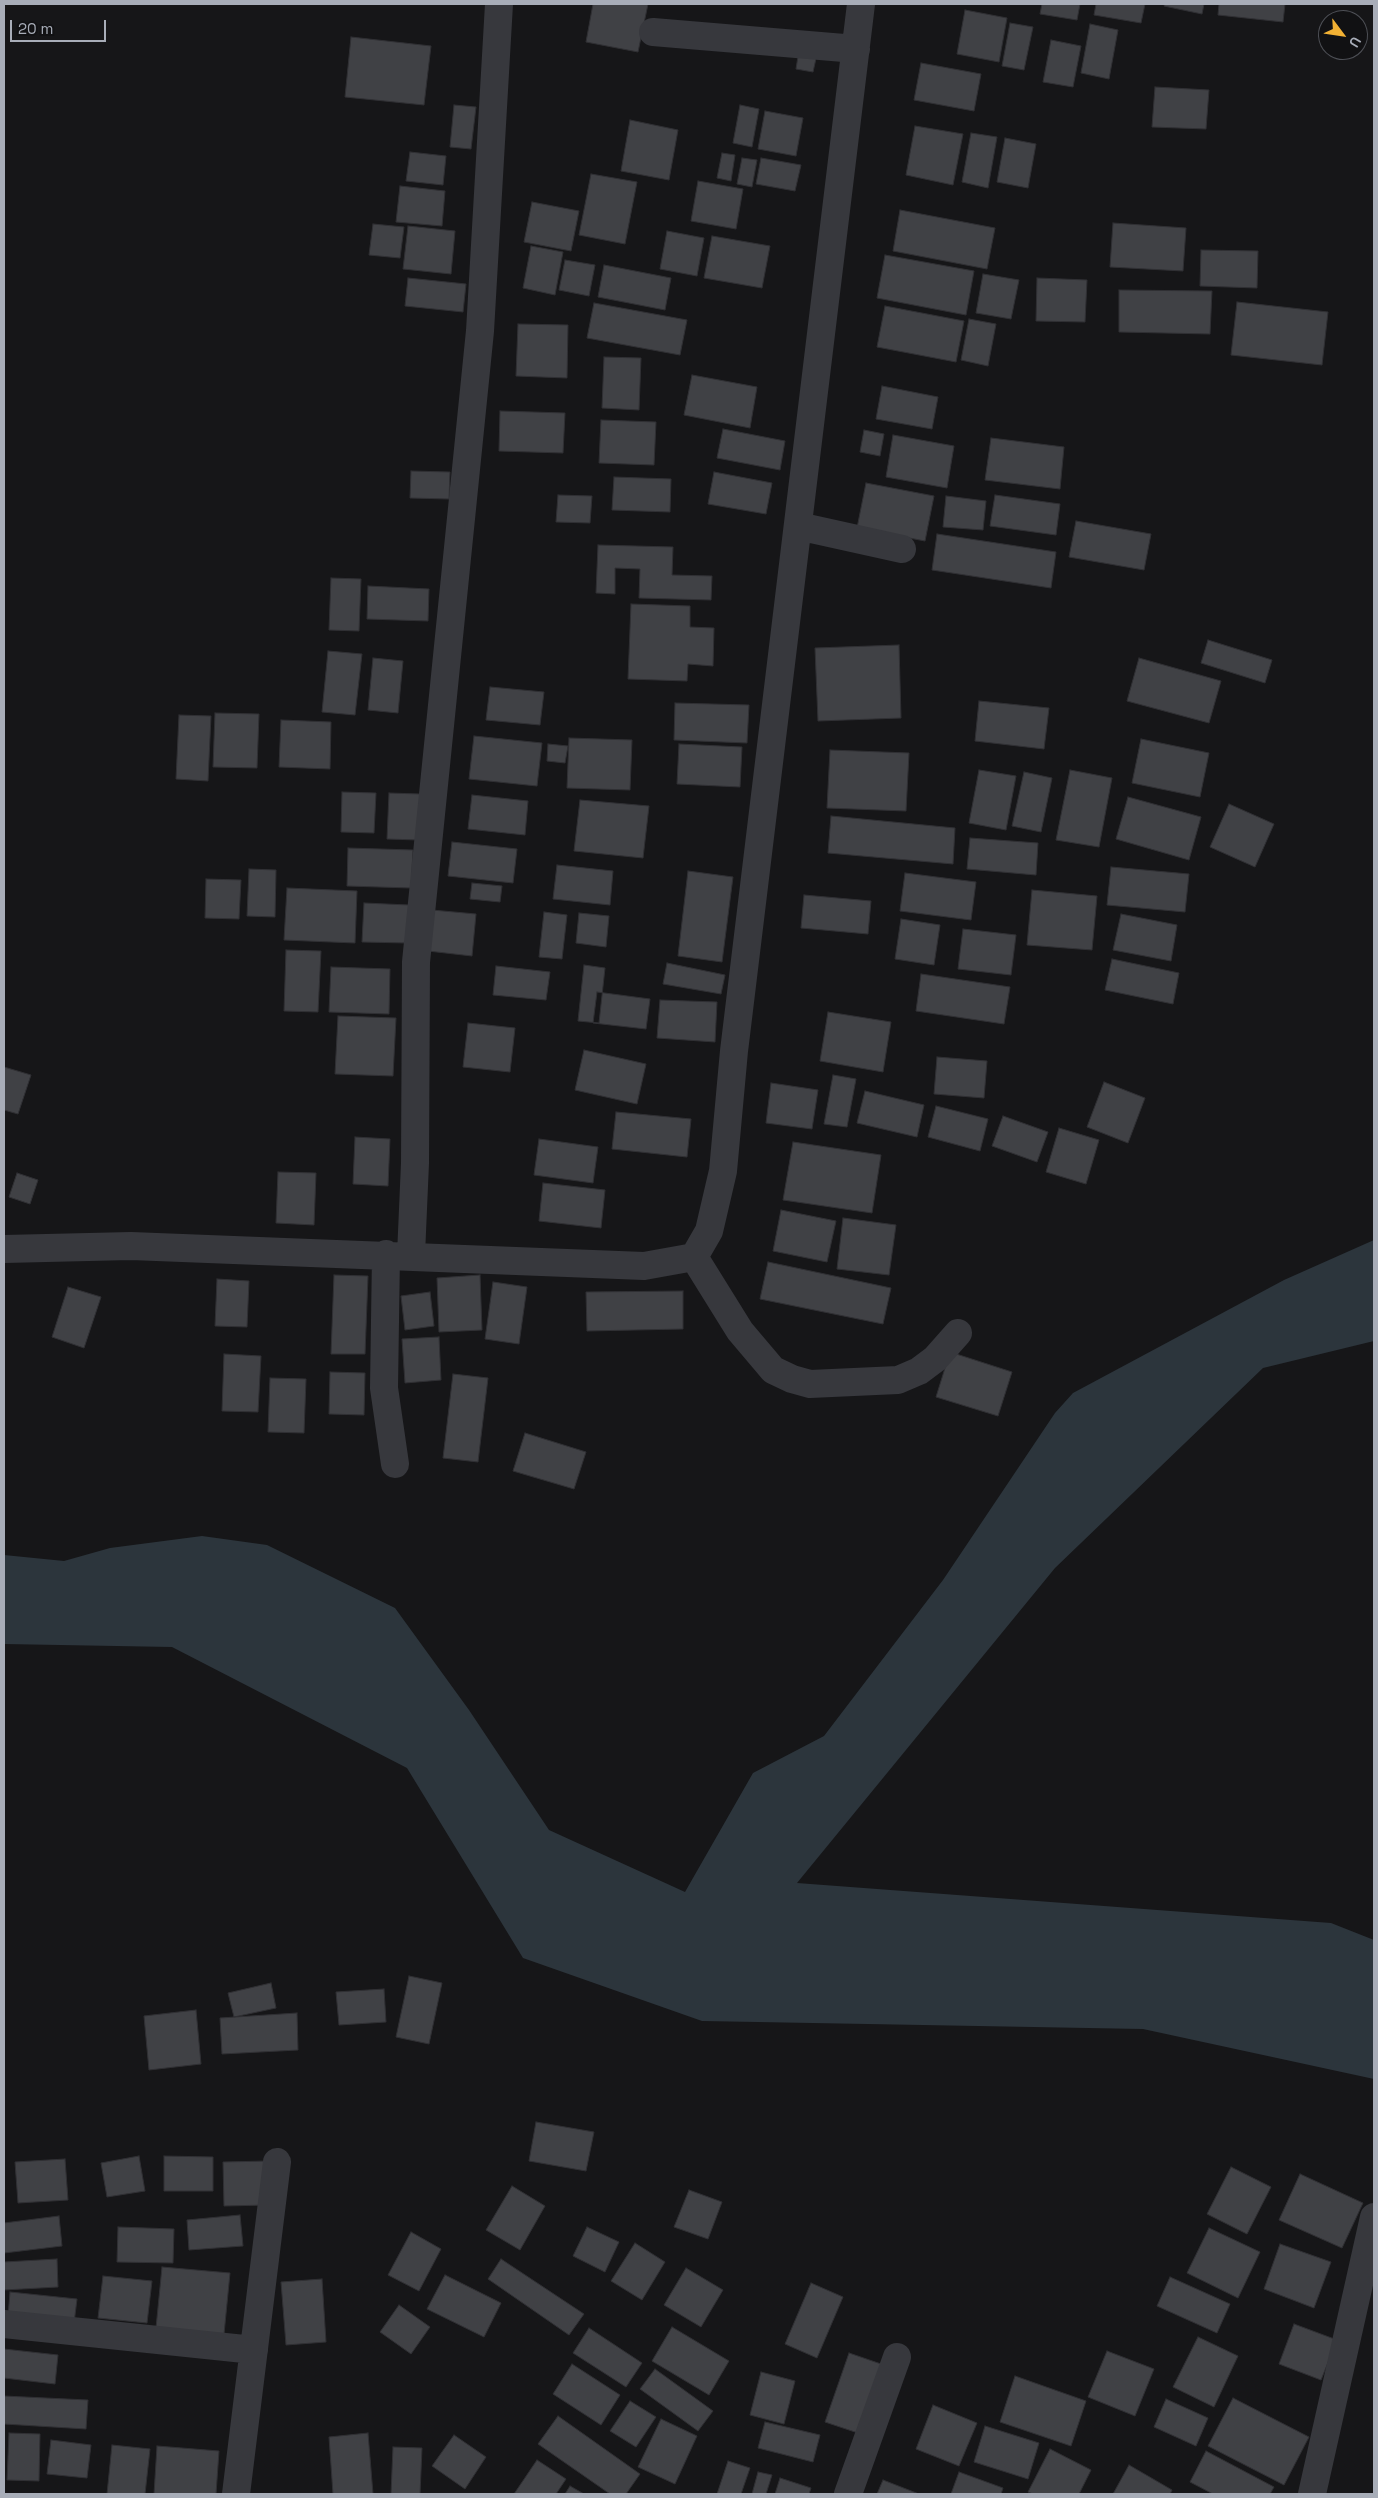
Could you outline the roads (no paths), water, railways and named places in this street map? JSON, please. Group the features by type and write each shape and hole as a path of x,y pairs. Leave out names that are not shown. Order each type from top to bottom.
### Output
{"street":[{"path":"395,1464 384,1388 399,1255 416,962 480,330 500,4"},
{"path":"4,1249 131,1246 644,1266 694,1257 709,1231 722,1171 734,1051 862,4"},
{"path":"653,32 856,49"},
{"path":"798,526 902,549"},
{"path":"694,1257 740,1331 773,1370 792,1379 810,1384 898,1380 919,1371 935,1359 958,1333"},
{"path":"236,2494 277,2162"},
{"path":"1312,2494 1374,2217"},
{"path":"4,2324 254,2350"},
{"path":"848,2494 897,2357"}]}
